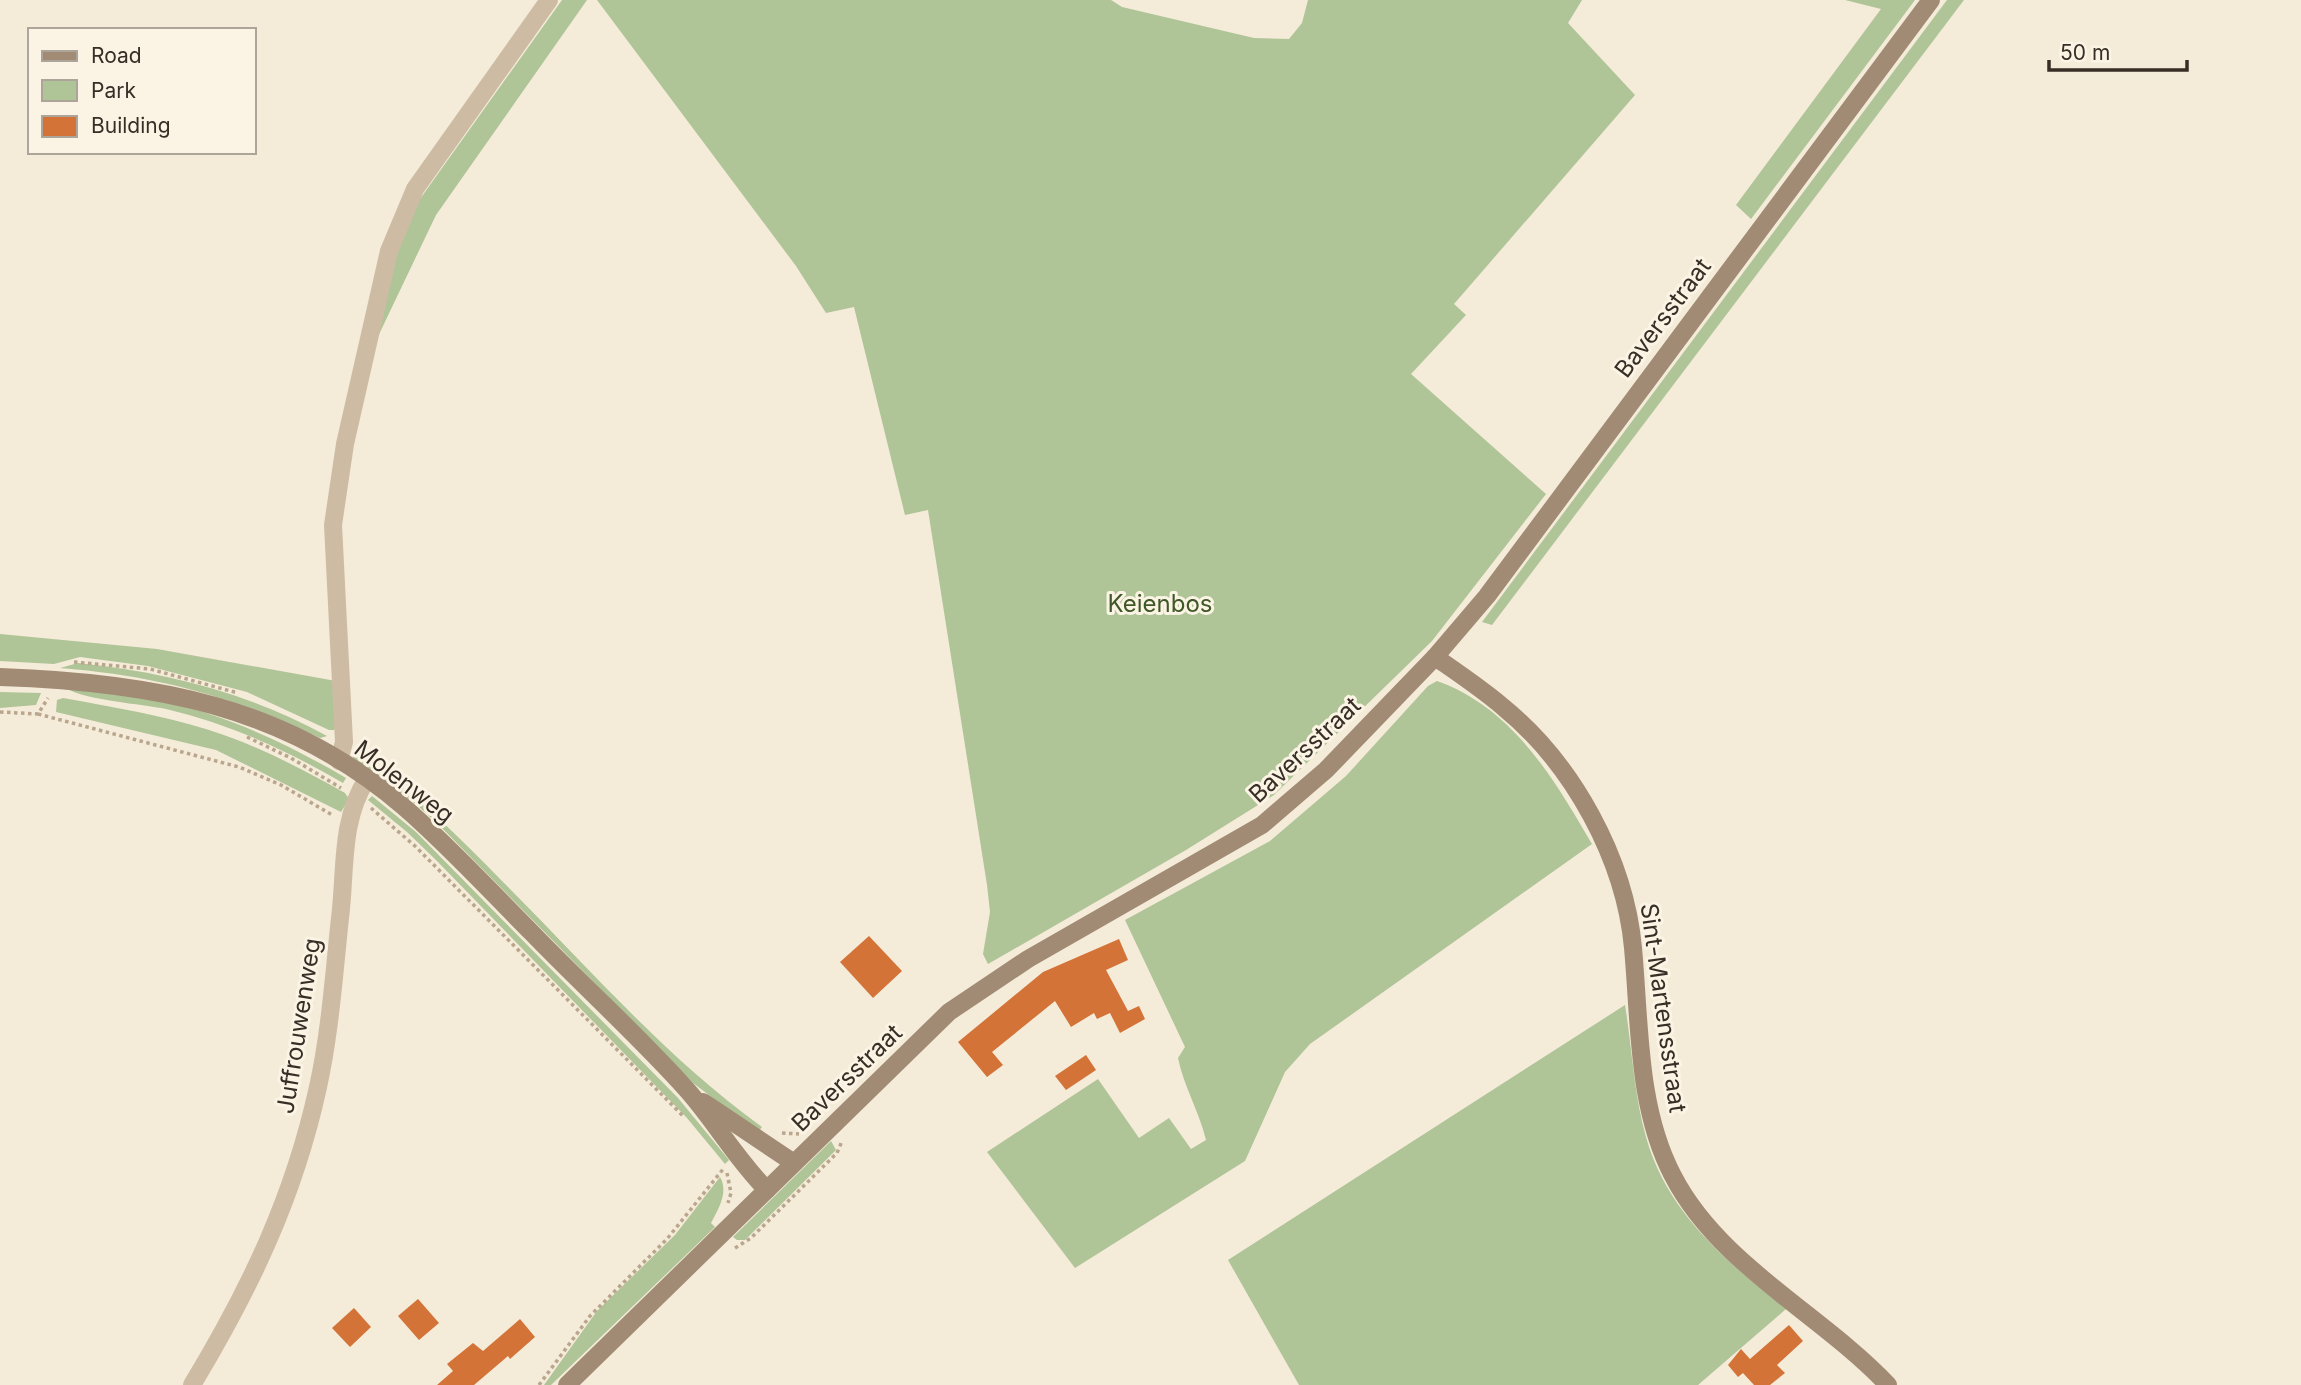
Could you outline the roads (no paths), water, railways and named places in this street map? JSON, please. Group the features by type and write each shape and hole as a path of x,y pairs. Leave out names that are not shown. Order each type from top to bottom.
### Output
{"main road":[{"name":"Baversstraat","path":"567,1385 949,1012 1028,959 1225,848 1292,801 1326,771 1436,657 1487,596 1930,0"},
{"name":"Sint-Martensstraat","path":"1436,657 1505,708 1550,753 1586,808 1603,841 1625,901 1633,946 1638,1020 1652,1118 1671,1173 1684,1195 1715,1234 1745,1262 1859,1354 1888,1385"},
{"name":"Molenweg","path":"0,677 52,679 158,690 205,702 256,719 339,761 368,779 433,834 688,1092 767,1190"},
{"name":"Molenweg","path":"688,1092 794,1163"}],"street":[{"path":"339,761 344,743 333,525 350,420 389,251 415,189 549,0"},
{"name":"Juffrouwenweg","path":"192,1385 261,1262 296,1172 319,1086 341,918 348,825 356,797 368,779"}],"park label":[{"name":"Keienbos","path":"1160,604"}]}
